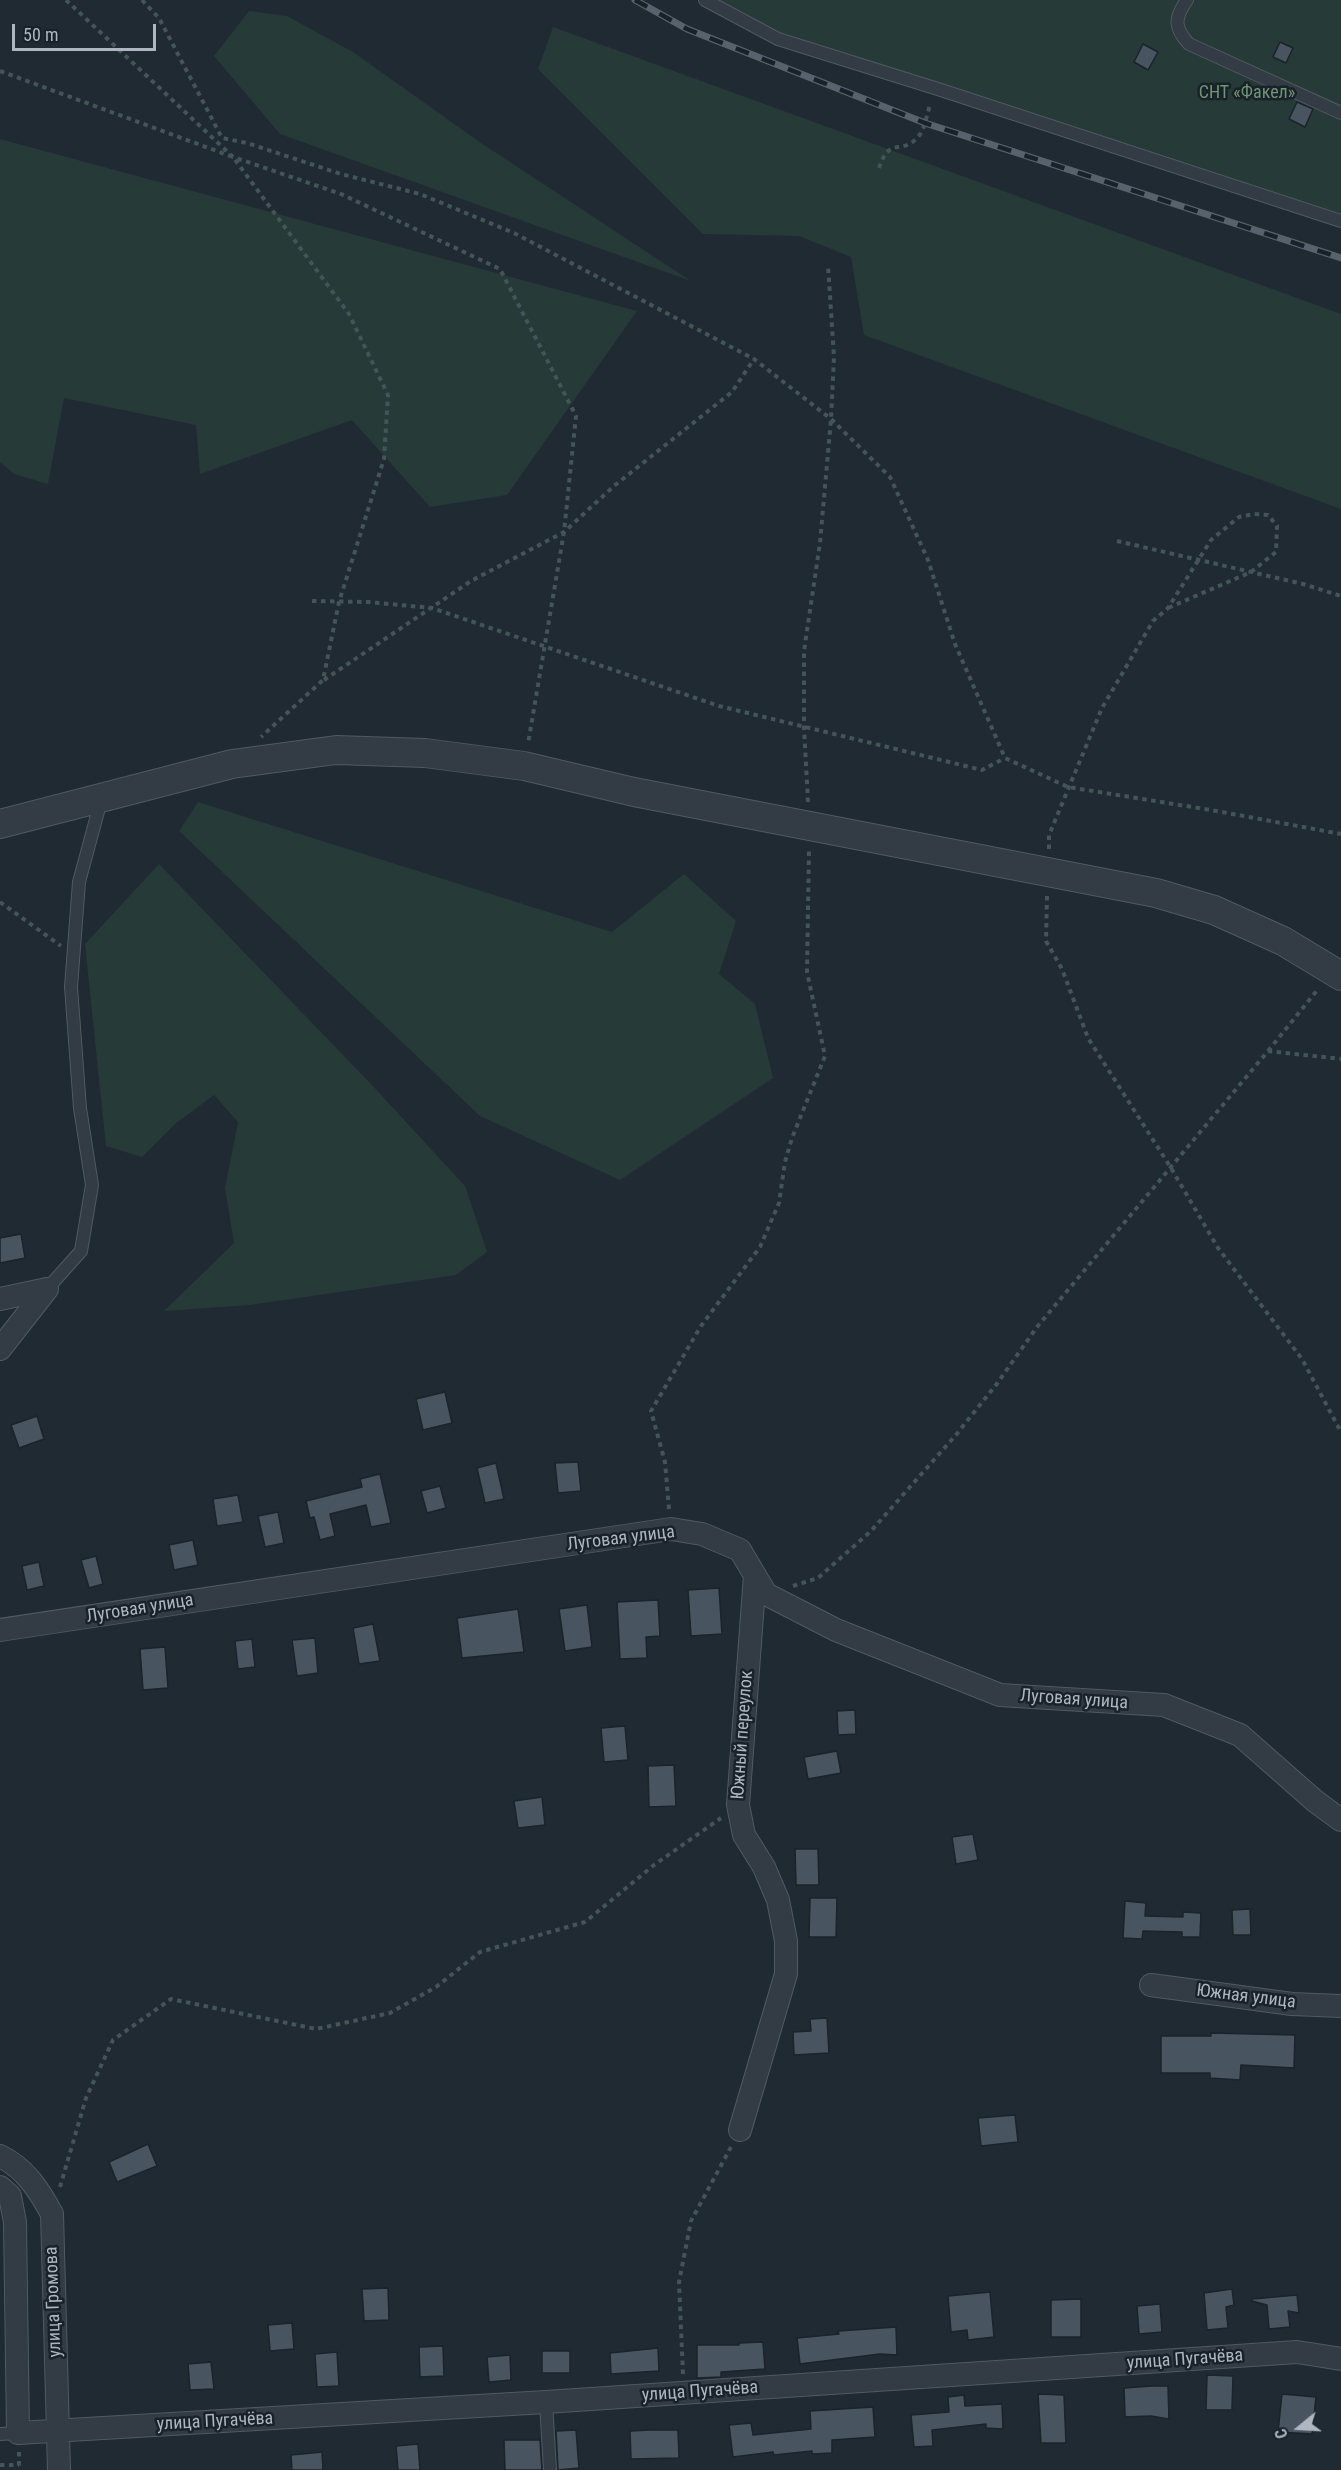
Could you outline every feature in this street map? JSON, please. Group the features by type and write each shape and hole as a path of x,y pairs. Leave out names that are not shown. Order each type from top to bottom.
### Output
{"street":[{"path":"0,824 232,764 336,750 425,753 524,766 634,792 1156,893 1214,910 1284,941 1337,974"},
{"path":"0,1299 47,1289"},
{"path":"0,1349 47,1289"},
{"name":"Луговая улица","path":"0,1630 670,1529 702,1534 740,1550 766,1594 836,1630 1000,1695 1164,1705 1240,1735 1315,1801 1341,1820"},
{"name":"Южный переулок","path":"740,2130 786,1974 786,1941 778,1900 764,1867 744,1835 738,1805 755,1575"},
{"name":"Южная улица","path":"1151,1985 1292,2004 1341,2006"},
{"name":"улица Громова","path":"0,2156 11,2161 35,2184 52,2214 59,2470"},
{"path":"0,2187 10,2196 15,2222 9,2434"},
{"name":"улица Пугачёва","path":"9,2434 546,2402 1297,2352 1341,2359"}],"lane":[{"path":"705,0 778,39 1341,221"},
{"path":"716,0 729,14"},
{"path":"1187,0 1177,21 1178,32 1189,44 1341,113"},
{"path":"47,1289 81,1251 92,1185 80,1108 71,987 79,882 99,808 94,799"},
{"path":"546,2402 550,2470"}],"path":[{"path":"66,0 233,157 349,314 388,395 384,459 339,602 323,680"},
{"path":"142,0 159,18 222,138 247,143 341,174 420,194 514,232 754,359 831,420 890,477 928,560 955,644 1005,758 1068,787 1341,834"},
{"path":"0,71 233,157 341,194 500,269 576,416 564,532 547,645 524,766"},
{"path":"879,168 883,154 893,146 906,146 917,138 925,123 930,105 941,90"},
{"path":"670,1529 665,1462 651,1410 701,1326 760,1247 779,1203 785,1162 792,1138 825,1056 807,972 809,825 804,727 804,651 820,543 831,420 834,357 828,265"},
{"path":"232,764 323,680 471,581 564,532 614,486 732,392 754,359"},
{"path":"1168,608 1251,572 1276,552 1277,526 1268,515 1254,514 1239,517 1211,540 1168,608 1153,621 1102,708 1049,835 1046,941 1062,969 1088,1038 1171,1168 1218,1248 1302,1359 1341,1432"},
{"path":"1117,541 1251,572 1341,596"},
{"path":"312,602 368,602 432,608 547,645 719,706 981,770 1005,758"},
{"path":"0,902 74,956"},
{"path":"766,1594 818,1578 872,1531 955,1436 996,1385 1037,1328 1268,1051 1337,974"},
{"path":"1268,1051 1341,1059"},
{"path":"52,2214 86,2098 113,2040 171,2000 316,2029 390,2013 436,1987 480,1952 585,1922 654,1865 738,1805"},
{"path":"684,2393 679,2282 691,2221 740,2130"},
{"path":"0,2465 19,2465"}],"green space":[{"name":"СНТ «Факел»","path":"705,0 1341,0 1341,221 778,39"},
{"path":"249,11 287,16 353,52 481,143 691,281 280,134 214,56"},
{"path":"553,27 1341,314 1341,509 864,335 851,257 799,236 703,234 538,69"},
{"path":"0,139 637,311 507,495 430,507 352,420 200,474 196,425 64,398 48,484 14,474 0,462"},
{"path":"198,802 612,932 684,874 736,921 719,974 755,1004 773,1078 620,1180 480,1116 179,831"},
{"path":"159,864 372,1085 465,1186 487,1252 456,1275 250,1305 164,1311 234,1243 225,1188 238,1122 214,1095 175,1124 142,1157 106,1146 85,944"}],"building":[{"path":"1280,42 1293,48 1286,63 1273,57"},
{"path":"1143,44 1158,52 1148,70 1134,62"},
{"path":"1297,102 1313,109 1305,127 1289,119"},
{"path":"21,1234 25,1258 0,1263 0,1238"},
{"path":"445,1392 452,1423 423,1430 416,1399"},
{"path":"37,1416 44,1439 19,1448 11,1425"},
{"path":"578,1462 581,1491 558,1493 555,1463"},
{"path":"496,1463 504,1499 485,1503 477,1468"},
{"path":"380,1474 391,1523 371,1527 366,1505 330,1514 335,1536 320,1540 314,1517 310,1518 306,1501 362,1487 360,1479"},
{"path":"440,1486 446,1508 427,1513 421,1491"},
{"path":"238,1495 243,1522 217,1526 213,1499"},
{"path":"278,1512 284,1543 265,1547 258,1516"},
{"path":"193,1540 198,1565 174,1570 169,1545"},
{"path":"96,1556 103,1584 89,1588 81,1560"},
{"path":"39,1562 44,1586 27,1590 22,1566"},
{"path":"719,1588 722,1634 691,1636 688,1590"},
{"path":"658,1600 660,1636 646,1637 647,1658 620,1659 617,1602"},
{"path":"587,1605 592,1647 565,1651 559,1609"},
{"path":"518,1609 524,1652 462,1658 457,1618"},
{"path":"373,1624 380,1661 359,1664 353,1628"},
{"path":"315,1638 318,1673 297,1676 292,1640"},
{"path":"252,1639 255,1667 238,1669 235,1641"},
{"path":"165,1647 168,1688 143,1690 140,1649"},
{"path":"855,1710 856,1734 838,1735 837,1711"},
{"path":"625,1726 628,1760 604,1762 601,1728"},
{"path":"837,1751 841,1773 808,1779 804,1757"},
{"path":"674,1765 676,1806 649,1807 648,1766"},
{"path":"542,1797 545,1825 518,1828 514,1801"},
{"path":"973,1834 978,1860 956,1864 952,1837"},
{"path":"795,1849 818,1849 819,1885 796,1885"},
{"path":"810,1898 837,1898 836,1937 809,1937"},
{"path":"1125,1901 1146,1903 1145,1916 1183,1917 1183,1912 1201,1913 1200,1937 1182,1937 1182,1932 1143,1931 1142,1939 1123,1938"},
{"path":"1250,1909 1251,1935 1233,1935 1232,1910"},
{"path":"827,2018 829,2053 794,2055 793,2032 811,2031 810,2019"},
{"path":"1211,2033 1295,2035 1294,2068 1241,2065 1240,2080 1210,2078 1210,2073 1161,2073 1161,2036 1211,2036"},
{"path":"1015,2115 1018,2142 981,2146 978,2118"},
{"path":"148,2144 157,2166 117,2182 109,2162"},
{"path":"388,2288 389,2320 364,2321 362,2289"},
{"path":"1232,2289 1234,2305 1226,2307 1228,2328 1207,2330 1204,2293"},
{"path":"990,2292 994,2337 968,2340 967,2330 951,2332 948,2296"},
{"path":"1297,2295 1299,2313 1288,2311 1290,2327 1269,2329 1267,2305 1252,2301 1252,2299"},
{"path":"1081,2299 1081,2337 1051,2337 1051,2300"},
{"path":"1160,2304 1162,2332 1139,2334 1137,2306"},
{"path":"292,2323 294,2349 270,2351 268,2325"},
{"path":"896,2327 897,2355 880,2354 800,2364 797,2338 839,2334 838,2331"},
{"path":"763,2342 765,2369 721,2372 721,2377 697,2378 697,2345 739,2345 739,2343"},
{"path":"443,2346 444,2376 420,2377 419,2347"},
{"path":"658,2348 659,2371 611,2374 610,2353"},
{"path":"542,2351 570,2351 570,2373 542,2373"},
{"path":"337,2352 339,2386 317,2387 315,2354"},
{"path":"510,2355 511,2380 489,2382 487,2357"},
{"path":"211,2362 214,2389 190,2390 188,2364"},
{"path":"1207,2375 1233,2376 1232,2410 1206,2410"},
{"path":"1168,2386 1169,2419 1151,2416 1125,2417 1124,2388"},
{"path":"1038,2394 1064,2395 1066,2443 1041,2443"},
{"path":"1282,2394 1316,2397 1312,2434 1278,2432"},
{"path":"964,2395 965,2406 1002,2404 1003,2429 986,2428 986,2424 932,2430 933,2446 914,2447 911,2415 949,2412 948,2397"},
{"path":"873,2407 875,2437 832,2440 832,2453 812,2454 812,2451 774,2455 773,2452 733,2457 729,2425 751,2423 753,2435 811,2429 810,2411"},
{"path":"576,2430 579,2468 558,2470 556,2431"},
{"path":"678,2430 679,2458 631,2459 630,2431"},
{"path":"504,2440 540,2440 542,2470 505,2470"},
{"path":"418,2444 420,2470 398,2470 396,2446"},
{"path":"322,2452 323,2470 292,2470 291,2455"}],"railway":[{"path":"635,0 687,29 925,123 1341,258"}]}
